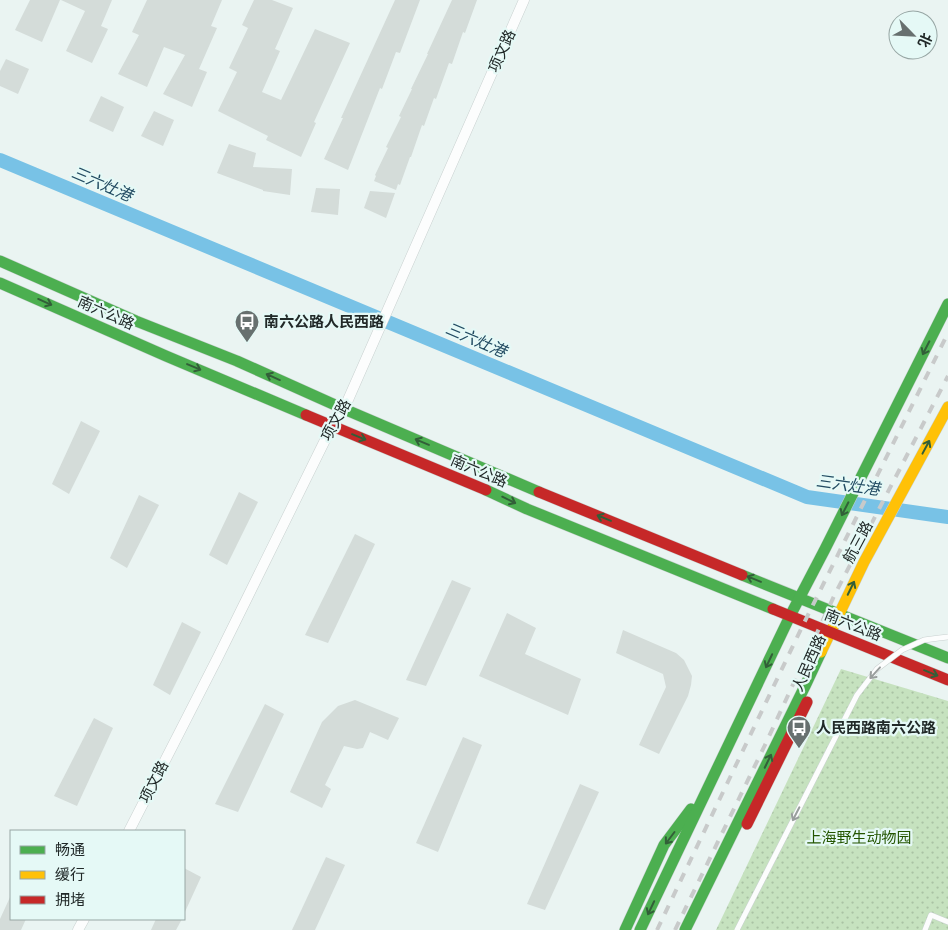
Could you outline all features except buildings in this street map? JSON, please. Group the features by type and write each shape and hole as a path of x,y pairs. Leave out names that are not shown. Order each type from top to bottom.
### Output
{"main road":[{"name":"南六公路","path":"0,261 136,321 237,361 535,491 948,658"},
{"name":"南六公路","path":"0,283 332,426 486,489 527,509 948,680"},
{"path":"640,930 790,616 948,304"},
{"name":"航三路","path":"838,614 948,407"},
{"name":"人民西路","path":"695,930 820,676 838,614"},
{"name":"人民西路","path":"685,930 806,684 834,633"},
{"path":"625,930 664,845 710,785"}],"street":[{"name":"项文路","path":"130,830 218,657 332,426 344,409 524,0"}],"lane":[{"path":"737,930 857,695 876,669 902,650 924,640 948,637"},
{"path":"925,930 931,914 948,922"}],"green space":[{"name":"上海野生动物园","path":"841,669 948,701 948,930 716,930"}],"waterway":[{"name":"三六灶港","path":"0,160 807,497 948,517"}],"railway":[{"path":"657,930 802,627 948,333"},
{"path":"675,930 765,745 835,594 948,376"}],"traffic: fast":[{"path":"0,261 136,321 237,361 539,492"},
{"path":"0,283 306,415"},
{"path":"640,930 790,616 948,304"},
{"path":"486,490 527,509 773,609"},
{"path":"742,575 948,658"},
{"path":"685,930 821,652"},
{"path":"625,930 664,845 691,809"}],"traffic: slow":[{"path":"821,652 864,562 948,407"}],"traffic: jam":[{"path":"306,415 486,490"},
{"path":"539,492 742,575"},
{"path":"773,609 948,680"},
{"path":"747,824 807,702"}],"place":[{"name":"南六公路人民西路","path":"247,343"},
{"name":"人民西路南六公路","path":"799,749"}]}
